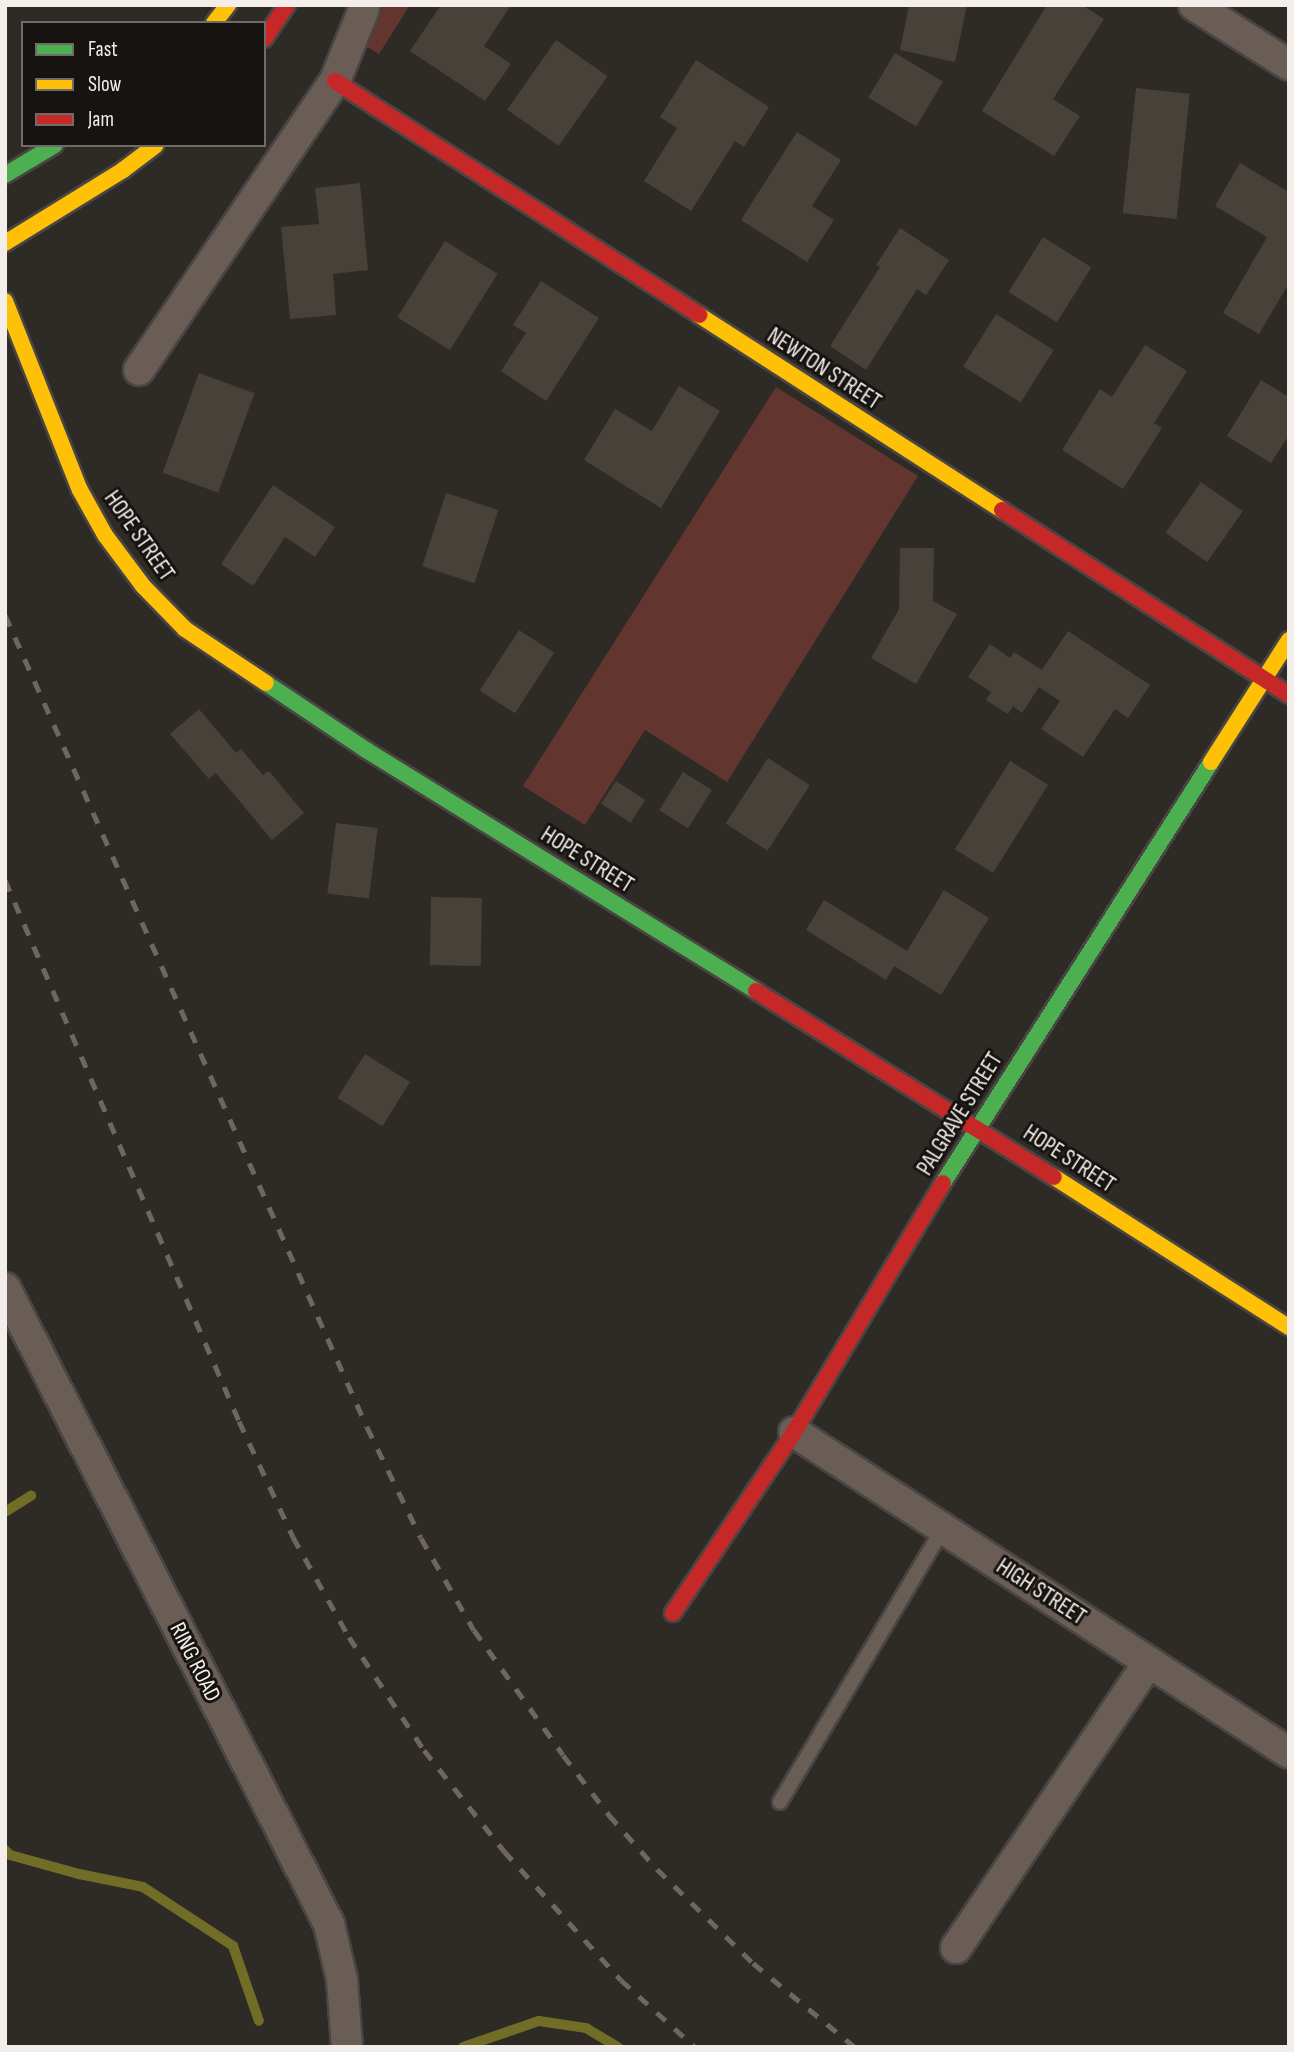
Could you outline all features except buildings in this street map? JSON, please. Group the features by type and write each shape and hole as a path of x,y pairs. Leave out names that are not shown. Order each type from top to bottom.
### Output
{"street":[{"path":"216,21 228,5"},
{"path":"266,36 287,5"},
{"path":"1194,5 1289,65"},
{"path":"139,370 335,81 364,9"},
{"name":"NEWTON STREET","path":"335,81 1289,695"},
{"path":"5,175 52,147"},
{"path":"5,243 123,170 153,147"},
{"name":"HOPE STREET","path":"5,301 80,490 105,535 135,576 185,629 366,750 977,1127 1289,1327"},
{"name":"PALGRAVE STREET","path":"673,1613 794,1432 977,1127 1289,640"},
{"name":"RING ROAD","path":"5,1288 328,1924 342,1980 347,2047"},
{"name":"HIGH STREET","path":"794,1432 1289,1752"},
{"path":"956,1948 1149,1662"}],"lane":[{"path":"780,1802 943,1529"}],"shaded area":[{"path":"351,5 410,5 379,54 342,32"},
{"path":"776,387 918,476 727,782 645,730 585,825 523,786"}],"waterway":[{"path":"5,1512 31,1496"},
{"path":"5,1850 10,1855 79,1874 143,1887 233,1946 259,2021"},
{"path":"463,2047 539,2021 586,2028 618,2047"}],"railway":[{"path":"5,615 367,1427 421,1538 474,1630 563,1755 609,1815 657,1869 753,1963 855,2047"},
{"path":"5,880 239,1421 293,1537 349,1637 424,1750 504,1851 621,1980 695,2047"}],"traffic: fast":[{"path":"5,175 52,147"},
{"path":"266,683 366,750 756,991"},
{"path":"943,1183 1211,762"}],"traffic: slow":[{"path":"216,21 228,5"},
{"path":"5,243 123,170 153,147"},
{"path":"5,301 80,490 105,535 143,586 185,629 266,683"},
{"path":"699,315 1002,510"},
{"path":"1211,762 1289,640"},
{"path":"1054,1177 1289,1327"}],"traffic: jam":[{"path":"266,36 287,5"},
{"path":"335,81 699,315"},
{"path":"1002,510 1289,695"},
{"path":"756,991 1054,1177"},
{"path":"673,1613 794,1432 943,1183"}]}
